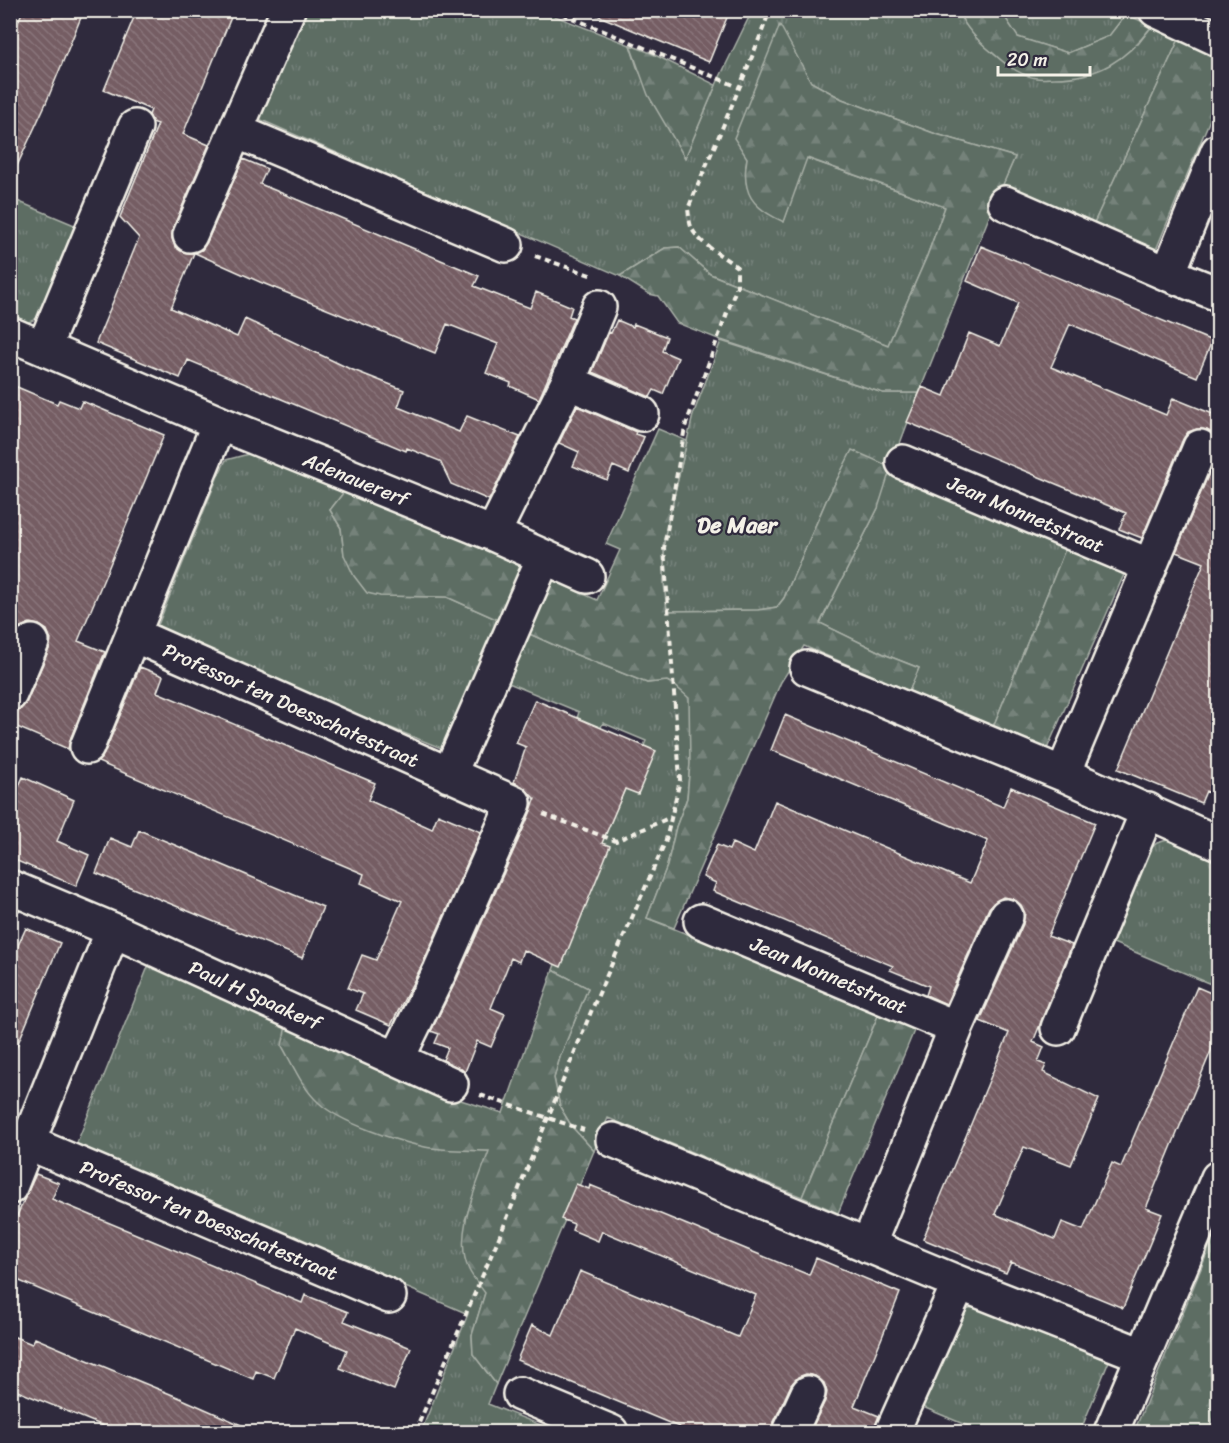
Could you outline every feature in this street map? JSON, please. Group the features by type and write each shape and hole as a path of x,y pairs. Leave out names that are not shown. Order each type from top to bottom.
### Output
{"street":[{"path":"190,235 288,10"},
{"path":"1156,10 1218,39"},
{"path":"44,347 135,128"},
{"path":"236,132 506,245"},
{"path":"1168,274 1218,150"},
{"path":"1005,203 1218,294"},
{"path":"493,534 568,382 599,292"},
{"path":"10,334 219,423 87,747"},
{"path":"568,382 642,414"},
{"name":"Adenauererf","path":"219,423 493,534 587,576"},
{"path":"1063,774 1200,447"},
{"name":"Jean Monnetstraat","path":"903,462 1149,566"},
{"path":"448,775 544,557"},
{"name":"Professor ten Doesschatestraat","path":"134,635 509,801"},
{"path":"10,694 32,642"},
{"path":"807,668 1148,810 1218,843"},
{"path":"397,1059 440,971 509,801"},
{"path":"1058,1028 1148,810"},
{"path":"10,887 113,930 10,1187"},
{"path":"868,1246 956,1028 1006,916"},
{"name":"Jean Monnetstraat","path":"701,921 956,1028"},
{"name":"Paul H Spaakerf","path":"113,930 452,1084"},
{"path":"613,1140 868,1246 1142,1355"},
{"name":"Professor ten Doesschatestraat","path":"29,1143 389,1296"},
{"path":"1111,1432 1218,1178"},
{"path":"892,1432 958,1282"},
{"path":"520,1394 611,1432"},
{"path":"790,1432 808,1394"}],"path":[{"path":"553,10 741,88"},
{"path":"415,1432 503,1228 593,1007 666,840 680,780 664,548 685,427 737,286 737,267 704,244 691,228 688,209 730,106 741,88 770,10"},
{"path":"506,245 599,292"},
{"path":"509,801 616,841 671,817"},
{"path":"452,1084 547,1119 613,1140"}],"green space":[{"path":"1118,10 1126,14 1109,36 1068,53 1017,37 1001,11"},
{"path":"305,11 542,11 630,45 637,67 685,157 716,85 752,11 958,11 973,34 1007,65 1138,44 1152,26 1180,37 1093,225 1002,186 1015,157 936,134 842,99 811,82 779,26 747,158 746,181 752,196 784,221 806,158 945,207 927,256 888,345 710,274 679,247 665,248 620,276 259,119"},
{"path":"958,11 1001,11 1018,37 1068,53 1109,36 1126,14 1152,26 1132,48 1098,71 1070,77 1038,78 1018,72 997,57 973,34"},
{"path":"780,25 811,82 842,99 936,134 1015,157 919,393 883,393 721,340 677,323 658,296 649,294 620,276 665,248 679,247 710,274 888,345 927,256 945,207 807,158 784,222 757,205 751,198 746,181 747,158 734,138"},
{"path":"1180,37 1218,54 1218,100 1155,252 1093,225"},
{"path":"630,45 716,85 685,158 648,95"},
{"path":"10,198 79,227 40,316 26,323 11,320"},
{"path":"721,341 883,393 919,393 891,467 1069,540 993,727 909,691 919,668 886,655 820,623 878,508 852,451 826,501 784,598 777,607 758,610 667,611 664,583 664,539 693,415"},
{"path":"658,429 687,441 664,539 664,583 667,611 758,610 777,607 784,598 826,501 852,450 891,467 878,508 820,623 886,655 919,668 909,691 804,646 781,682 674,928 647,918 667,866 676,827 687,798 690,763 689,698 667,681 647,683 572,653 447,597 380,596 367,593 354,576 344,555 341,528 330,510 347,488 597,600 620,550 606,544"},
{"path":"256,452 347,488 330,510 341,528 344,555 380,596 447,597 572,653 647,683 667,681 690,698 690,763 687,798 676,827 667,866 647,918 880,1011 802,1197 608,1118 594,1151 572,1127 560,1107 554,1078 560,1057 588,988 553,970 584,883 646,741 603,723 595,740 573,731 579,712 482,672 471,760 181,644 158,625 226,460"},
{"path":"1069,540 1126,570 1046,751 993,727"},
{"path":"1174,838 1218,856 1218,987 1111,942 1148,851 1157,843"},
{"path":"150,962 287,1020 426,1147 490,1151 465,1220 485,1293 472,1335 473,1354 496,1384 488,1404 558,1432 421,1432 468,1314 76,1145"},
{"path":"553,970 588,988 560,1057 554,1078 560,1107 572,1127 594,1151 496,1384 473,1354 472,1335 485,1293 469,1270 463,1242 473,1194 489,1151 425,1147 385,1136 341,1117 313,1097 282,1046 287,1020 454,1098 503,1113"},
{"path":"880,1011 916,1026 838,1213 802,1197"},
{"path":"1218,1227 1218,1405 1209,1432 1134,1432"},
{"path":"978,1306 1109,1361 1080,1432 982,1432 916,1404 961,1310"}],"building":[{"path":"23,10 84,10 46,103 10,181 10,42"},
{"path":"137,10 234,10 183,134 209,145 173,228 172,238 175,247 183,252 194,253 171,308 237,337 245,319 348,368 404,390 398,407 459,432 467,416 520,437 489,500 451,484 440,461 407,448 406,451 188,360 180,378 96,343 139,238 120,217 158,124 152,122 149,115 151,110 104,90"},
{"path":"585,10 730,10 709,62"},
{"path":"243,159 267,169 260,184 479,276 474,286 530,308 536,292 572,307 569,316 574,318 539,399 510,386 511,383 486,373 498,344 447,324 435,353 195,253 202,250 207,242"},
{"path":"981,246 1212,341 1197,377 1070,324 1051,367 1166,415 1173,398 1218,416 1218,444 1215,435 1207,430 1197,429 1188,432 1183,439 1142,538 1119,529 1126,513 907,422 922,387 944,396 969,333 1000,346 1018,303 967,281"},
{"path":"617,320 667,337 662,351 678,358 663,394 654,390 650,397 592,372 609,332 611,333"},
{"path":"10,384 57,404 59,400 79,408 82,401 164,435 78,641 105,652 68,749 10,724 10,712 21,709 27,701 51,640 47,630 30,623 20,627 10,645"},
{"path":"577,406 644,437 629,473 613,466 607,480 573,466 579,452 559,443"},
{"path":"1218,446 1218,797 1206,791 1201,803 1118,769 1204,563 1176,552 1217,454"},
{"path":"140,667 163,676 157,692 375,783 368,800 432,829 438,814 481,832 423,963 391,1025 356,1010 363,994 348,988 362,955 376,960 402,901 361,883 364,874 98,762 104,754"},
{"path":"535,700 656,751 638,794 625,789 602,843 610,846 561,967 523,950 519,962 511,958 491,1008 505,1014 491,1047 477,1041 465,1072 443,1060 448,1048 435,1043 439,1034 431,1031 457,979 535,799 522,786 514,782 526,747 516,743"},
{"path":"785,715 1003,807 1011,787 1095,823 1048,936 1072,945 1033,1042 1044,1047 1038,1062 1046,1065 1043,1072 1099,1099 1071,1165 1024,1147 995,1214 1055,1239 1062,1222 1083,1230 1112,1163 1121,1167 1197,987 1218,996 1218,1034 1146,1208 1162,1214 1123,1308 1011,1262 1006,1273 923,1239 1009,1033 980,1021 1023,924 1025,913 1021,905 1013,899 1003,897 989,908 946,1004 926,995 929,986 890,970 893,966 713,891 716,883 703,877 717,845 729,850 732,843 754,853 775,801 970,883 988,841 771,750"},
{"path":"23,777 74,800 57,841 89,855 76,886 10,858 10,806"},
{"path":"139,830 323,907 302,958 96,873 110,838 132,847"},
{"path":"26,928 60,943 11,1060 10,963"},
{"path":"36,1174 59,1183 52,1199 302,1303 305,1295 348,1312 344,1321 411,1348 394,1390 340,1368 347,1350 295,1328 274,1378 256,1371 253,1379 10,1277 10,1231"},
{"path":"576,1184 589,1189 590,1185 809,1275 816,1258 900,1293 854,1406 879,1416 873,1432 810,1432 827,1392 824,1383 815,1376 806,1374 798,1377 791,1385 771,1432 691,1432 517,1360 532,1325 553,1335 580,1271 738,1337 756,1295 602,1231 598,1241 572,1230 574,1224 561,1219"},
{"path":"10,1335 32,1344 35,1338 257,1432 118,1432 10,1388"}],"district":[{"name":"De Maer","path":"737,525"}]}
